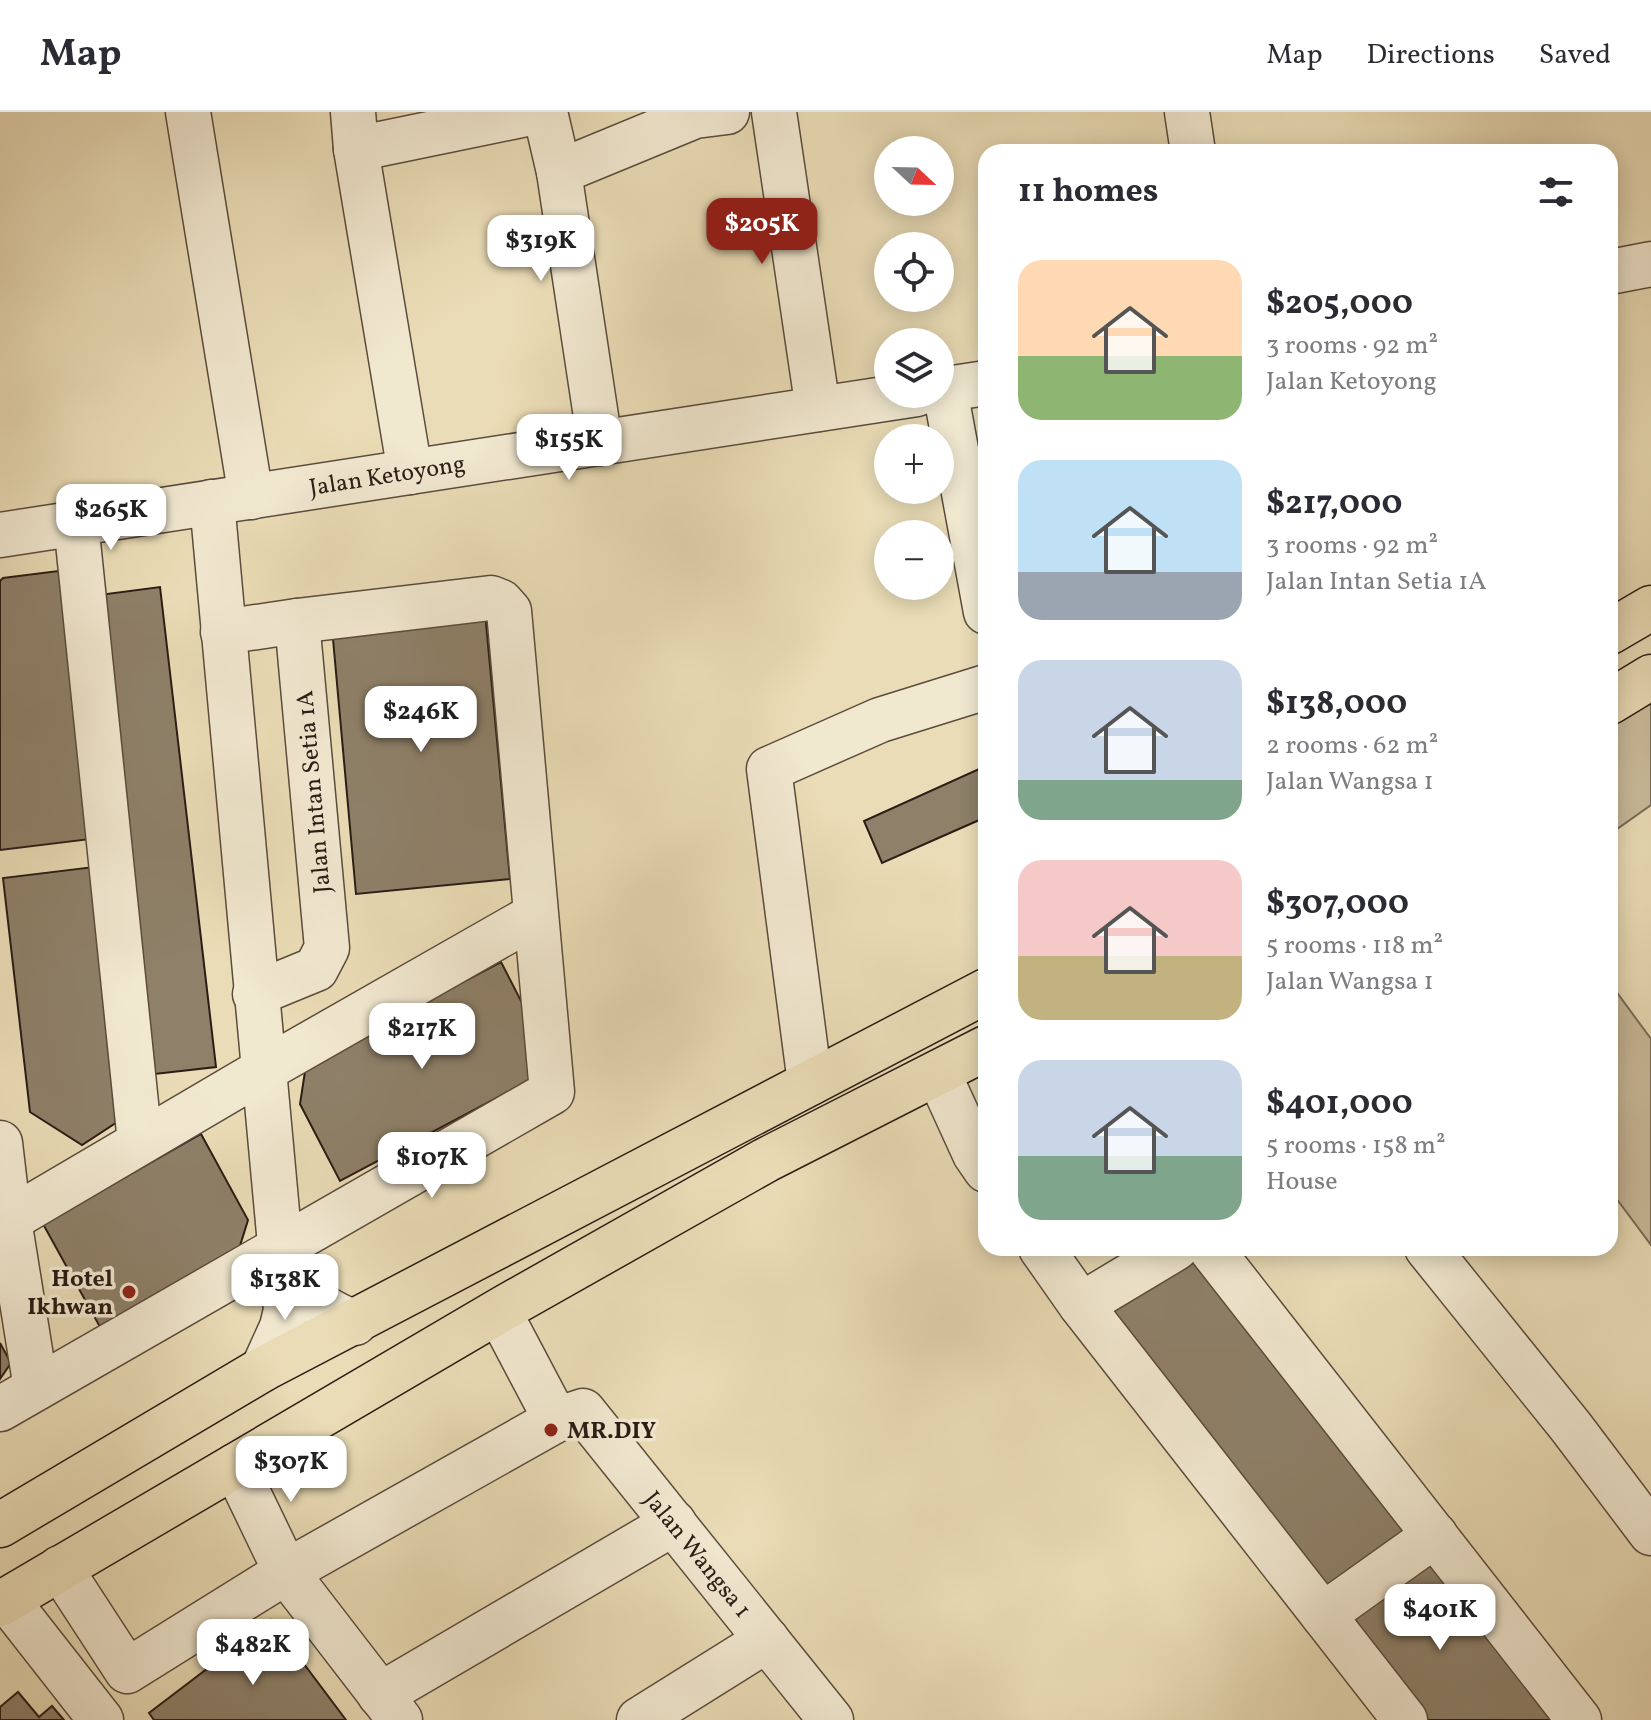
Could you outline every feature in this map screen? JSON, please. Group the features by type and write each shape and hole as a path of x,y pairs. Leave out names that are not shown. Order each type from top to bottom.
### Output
{"main road":[{"path":"1618,627 1651,608"},
{"path":"1618,697 1651,677"},
{"path":"0,1525 263,1369 978,995"},
{"path":"4,1602 499,1312 766,1160 978,1052"}],"street":[{"path":"188,112 231,499 223,632 286,1310 282,1327 263,1369"},
{"path":"410,472 355,131 536,112"},
{"path":"545,112 559,172 600,443"},
{"path":"559,172 695,116 727,112"},
{"path":"774,112 818,409"},
{"path":"1187,112 1192,144"},
{"path":"1618,270 1651,264"},
{"name":"Jalan Ketoyong","path":"0,535 874,400"},
{"path":"950,408 978,566"},
{"path":"76,523 140,1142"},
{"path":"0,1143 18,1398 552,1092 509,611 501,602 491,598 223,632"},
{"name":"Jalan Intan Setia 1A","path":"255,994 316,969 327,948 297,621"},
{"path":"810,1083 769,769 880,720 978,689"},
{"path":"4,1222 534,916"},
{"path":"938,1073 978,1149"},
{"path":"279,1249 308,1298 332,1314 355,1323"},
{"path":"1047,1256 1081,1305 1405,1720"},
{"path":"1081,1305 1163,1256"},
{"path":"1216,1256 1579,1720"},
{"path":"1433,1256 1571,1427 1651,1533"},
{"path":"60,1568 127,1671 286,1572 556,1420 499,1312"},
{"name":"Jalan Wangsa 1","path":"556,1420 583,1411 831,1720"},
{"path":"235,1466 286,1572 390,1707 674,1523"},
{"path":"1323,1615 1435,1535"},
{"path":"4,1602 101,1720"},
{"path":"639,1720 767,1640"}],"shaded area":[{"path":"1651,689 1651,805 1618,828 1618,708"},
{"path":"1618,994 1651,1039 1651,1245 1618,1201"}],"building":[{"path":"66,570 99,838 0,850 0,581 3,578"},
{"path":"160,587 216,1067 146,1075 91,596"},
{"path":"485,613 510,879 356,894 332,628"},
{"path":"978,769 978,821 882,863 864,821"},
{"path":"102,866 131,1113 82,1145 30,1112 3,878"},
{"path":"501,962 555,1067 340,1181 300,1104 306,1065"},
{"path":"201,1134 248,1220 239,1249 100,1327 43,1224"},
{"path":"1187,1256 1196,1256 1413,1535 1331,1598 1109,1306"},
{"path":"0,1343 11,1363 0,1379"},
{"path":"1429,1552 1557,1720 1416,1720 1340,1621"},
{"path":"271,1620 346,1720 154,1720 149,1713"},
{"path":"18,1692 39,1717 52,1706 64,1720 0,1720 0,1707"}],"place":[{"name":"Hotel Ikhwan","path":"129,1292"},
{"name":"MR.DIY","path":"551,1430"}]}
